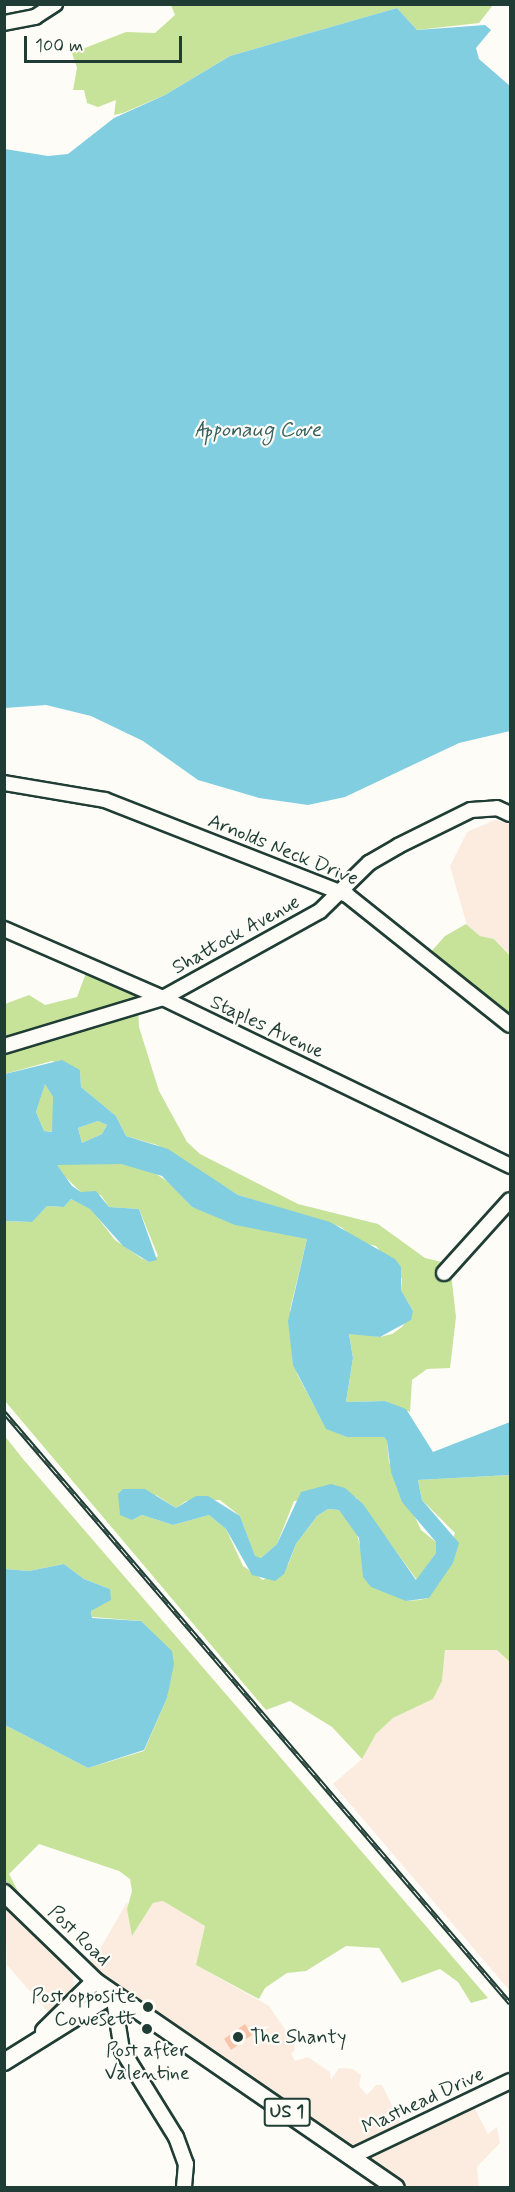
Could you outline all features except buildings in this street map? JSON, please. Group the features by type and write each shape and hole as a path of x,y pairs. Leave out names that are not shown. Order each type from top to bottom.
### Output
{"main road":[{"name":"Post Road","path":"4,1893 95,1981 396,2187"},
{"path":"10,2059 95,1981"},
{"path":"10,2059 113,1994"}],"street":[{"path":"4,24 35,17 55,4"},
{"name":"Arnolds Neck Drive","path":"4,783 105,800 340,892 401,934 510,1025"},
{"name":"Shattock Avenue","path":"4,1046 163,998 309,918 379,856 465,812 486,807 510,814"},
{"name":"Staples Avenue","path":"4,929 163,998 510,1166"},
{"path":"444,1273 510,1200"},
{"path":"113,1994 122,2050 176,2137 186,2164 183,2187"},
{"name":"Masthead Drive","path":"352,2156 510,2081"}],"shaded area":[{"path":"495,820 510,823 510,956 494,939 480,936 467,925 450,866 467,832"},
{"path":"457,1647 498,1650 510,1662 510,1991 333,1784 362,1759 376,1734 393,1718 433,1699 442,1680 445,1650"},
{"path":"4,1893 71,1961 75,1997 55,2020 7,1965"},
{"path":"163,1901 205,1926 196,1965 269,2006 293,2041 295,2050 291,2054 295,2061 308,2057 330,2072 331,2080 339,2068 353,2069 361,2075 359,2086 367,2095 376,2085 382,2085 404,2129 471,2101 488,2134 497,2127 500,2143 477,2167 479,2187 397,2187 81,1968 100,1949 127,1902 133,1935 153,1903"}],"green space":[{"path":"171,5 493,5 479,23 417,30 397,8 230,56 165,95 114,115 116,100 98,107 87,103 84,90 73,90 77,68 72,53 126,32 155,33 175,15"},
{"path":"466,924 480,936 494,939 510,956 510,1024 429,954 445,936"},
{"path":"89,965 159,997 138,1006 139,1027 159,1091 187,1142 200,1154 298,1204 378,1224 425,1258 450,1264 456,1317 450,1368 427,1369 412,1380 410,1412 385,1401 346,1402 353,1358 349,1333 380,1337 392,1334 402,1327 413,1311 401,1290 402,1279 376,1246 359,1242 341,1227 238,1195 157,1145 126,1136 116,1116 81,1087 80,1070 52,1061 5,1074 5,1004 29,995 45,1005 77,997"},
{"path":"45,1083 53,1097 53,1132 44,1131 36,1112"},
{"path":"98,1121 107,1125 102,1134 82,1143 78,1128"},
{"path":"64,1162 121,1164 153,1172 170,1183 192,1207 307,1239 290,1310 297,1374 326,1428 347,1437 384,1437 387,1441 389,1462 421,1530 436,1542 436,1553 417,1580 356,1497 294,1501 277,1544 261,1558 255,1557 240,1516 220,1500 186,1501 176,1508 156,1495 132,1520 142,1515 173,1525 209,1515 226,1529 243,1566 263,1580 288,1565 296,1544 317,1516 328,1509 339,1510 355,1527 361,1550 406,1601 419,1600 429,1598 455,1533 422,1500 418,1480 510,1475 510,1662 497,1650 445,1650 442,1681 433,1699 393,1718 376,1734 362,1759 332,1727 290,1701 266,1710 5,1401 5,1221 31,1222 47,1206 64,1207 71,1199 91,1209 115,1240 141,1258 150,1262 158,1256 139,1209 109,1207 101,1195 81,1192 58,1170 56,1165"},
{"path":"4,1435 488,1998 471,2003 458,1982 440,1969 402,1983 379,1948 346,1946 306,1971 287,1973 265,1988 259,1999 196,1965 205,1926 163,1901 153,1903 132,1936 127,1909 132,1891 130,1879 119,1871 39,1844 9,1874 33,1920 5,1893 5,1725 88,1768 144,1751 167,1698 171,1651 141,1621 92,1617 91,1611 110,1589 84,1579 64,1564 29,1571 5,1569"}],"water":[{"name":"Apponaug Cove","path":"397,8 417,30 485,25 491,30 476,48 479,59 510,86 510,731 459,743 345,797 308,805 259,798 198,780 143,741 91,716 46,705 5,708 5,149 48,156 68,154 114,118 165,95 230,56"},
{"path":"62,1060 80,1070 81,1087 116,1116 126,1136 168,1149 238,1195 330,1222 395,1259 401,1267 401,1290 413,1311 411,1320 380,1337 349,1334 353,1358 346,1402 385,1401 406,1409 433,1452 510,1422 510,1475 418,1480 422,1500 459,1543 453,1563 429,1598 406,1601 371,1587 363,1577 359,1538 339,1510 328,1509 317,1516 296,1544 284,1574 275,1581 252,1575 226,1529 209,1515 173,1525 142,1515 132,1520 120,1515 118,1494 123,1489 145,1489 176,1508 196,1496 208,1496 240,1516 255,1556 261,1558 277,1544 301,1492 331,1484 345,1488 363,1504 416,1580 436,1553 436,1542 402,1502 391,1472 387,1441 384,1437 347,1437 326,1429 293,1365 288,1321 307,1239 235,1225 192,1207 162,1176 121,1164 57,1165 72,1186 81,1192 96,1191 109,1207 139,1209 157,1260 149,1262 123,1246 90,1209 71,1199 64,1207 47,1206 32,1222 5,1221 5,1074","holes":["45,1084 53,1097 52,1132 44,1131 36,1112","98,1121 107,1125 102,1134 82,1143 78,1128"]},
{"path":"64,1564 84,1579 110,1589 111,1600 91,1611 92,1618 141,1621 172,1651 174,1664 167,1698 144,1750 88,1768 5,1725 5,1569 29,1571"}],"railway":[{"path":"4,1412 510,2003"}],"place":[{"name":"Post opposite Cowesett","path":"148,2007"},
{"name":"Post after Valentine","path":"147,2029"},
{"name":"The Shanty","path":"238,2037"}]}
